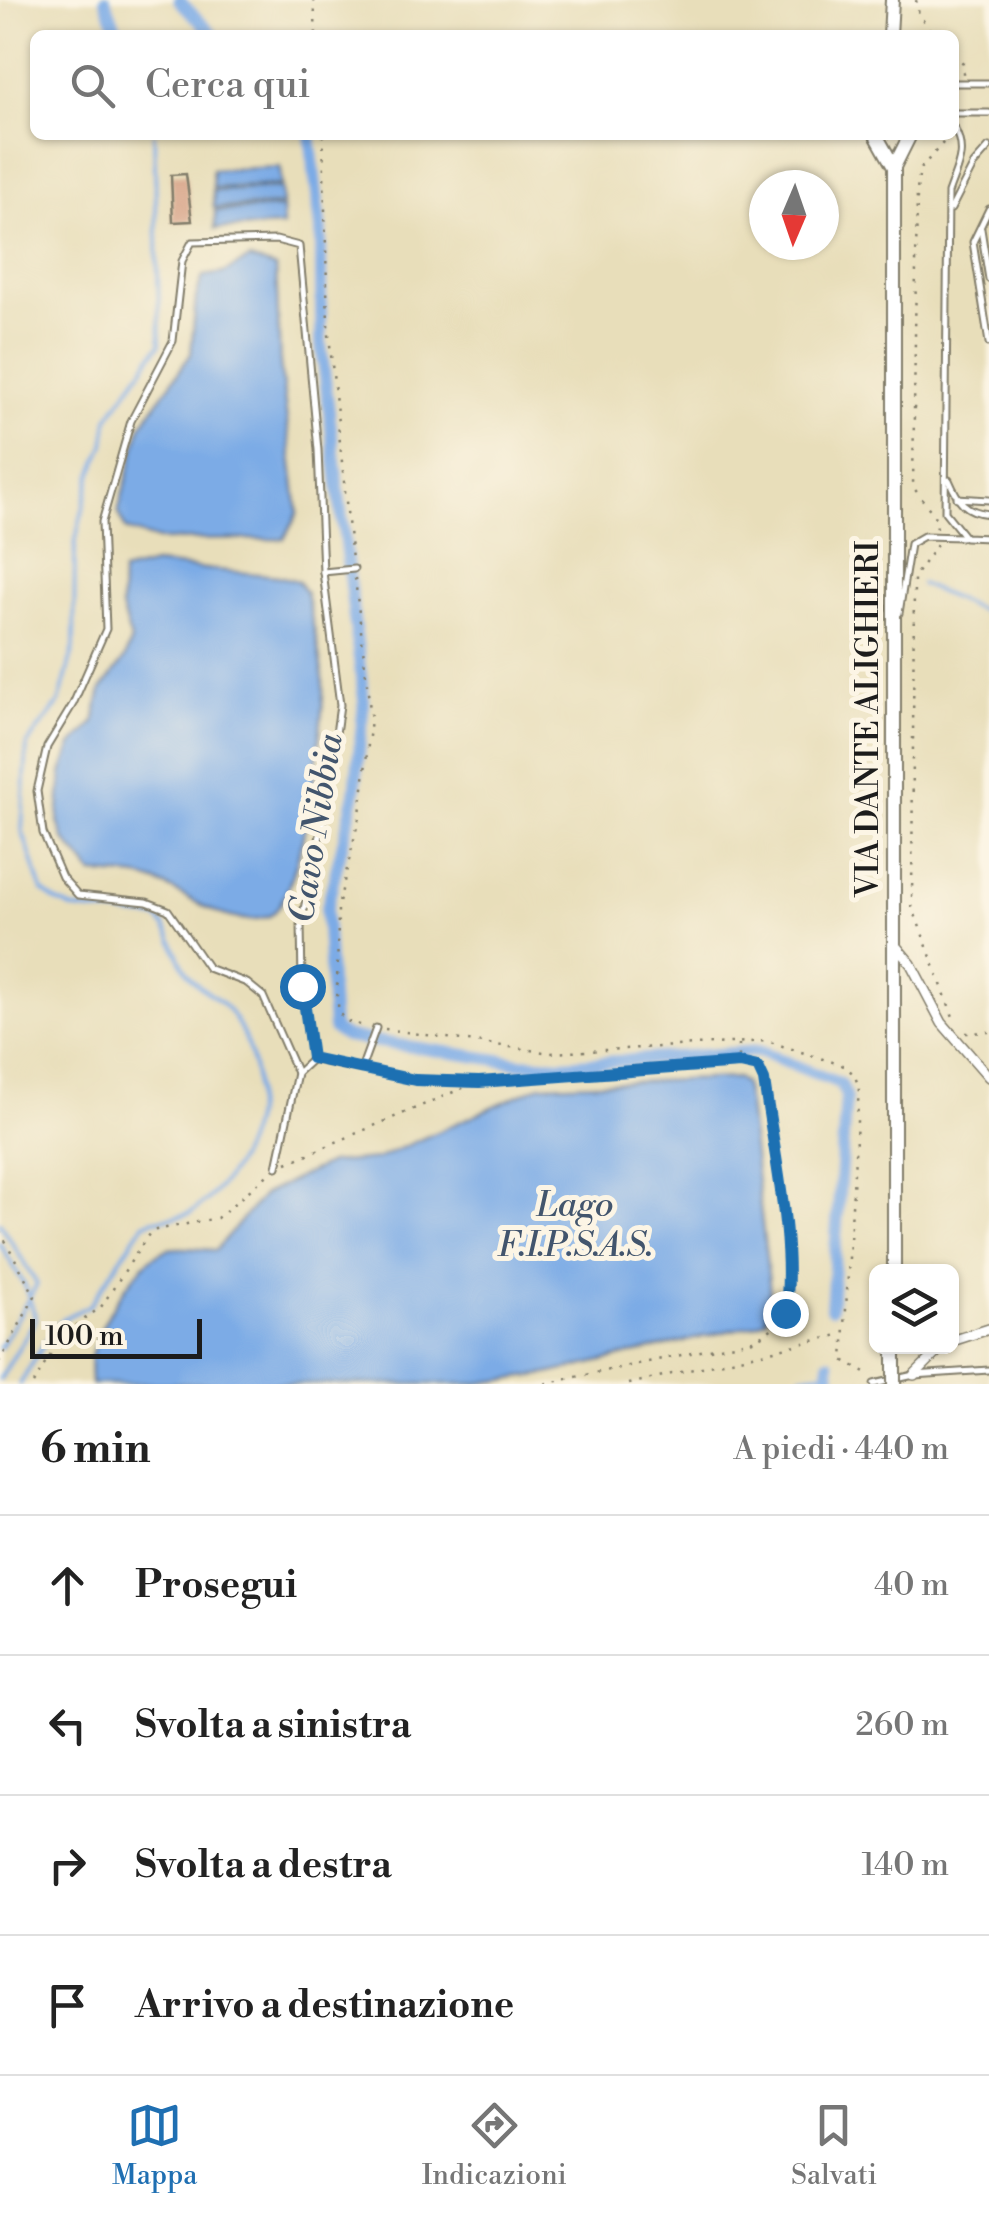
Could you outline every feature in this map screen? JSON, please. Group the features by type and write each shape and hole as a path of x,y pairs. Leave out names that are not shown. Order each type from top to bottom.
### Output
{"main road":[{"path":"892,0 893,30"},
{"name":"VIA DANTE ALIGHIERI","path":"881,140 894,167"},
{"name":"VIA DANTE ALIGHIERI","path":"894,1264 894,167 904,140"},
{"path":"888,1382 893,1354"}],"street":[{"path":"893,942 954,1037 989,1077"},
{"path":"959,1339 989,1330"},
{"path":"914,1376 936,1354"}],"lane":[{"path":"959,83 989,83"},
{"path":"959,113 989,113"},
{"path":"959,139 962,156 948,193 945,512 965,536"},
{"path":"950,212 974,164 989,146"},
{"path":"988,343 973,242 989,209"},
{"path":"981,226 989,278"},
{"path":"297,1073 263,996 248,983 208,968 168,910 146,902 78,894 62,878 43,833 36,791 46,746 73,704 106,628 102,522 131,421 173,342 182,261 192,242 276,240 299,246 318,450 323,572 340,705 325,812 301,923 302,986 312,1058"},
{"path":"948,477 956,498 973,513 989,514"},
{"path":"956,498 989,500"},
{"path":"894,627 910,544 924,536 989,538"},
{"path":"323,572 352,569"},
{"path":"312,1058 361,1069 374,1032"},
{"path":"277,1166 297,1073 312,1058"},
{"path":"874,1384 914,1376 954,1376 989,1370"}],"path":[{"path":"314,0 316,30"},
{"path":"916,0 918,15 930,30"},
{"path":"959,59 964,74"},
{"path":"323,140 328,324 371,719 360,814 337,918 339,1013 374,1032 478,1039 550,1053 767,1042 842,1065 854,1074 859,1088 843,1360 888,1382"},
{"path":"938,531 934,515 913,487 916,190 920,170 945,140"},
{"path":"938,543 914,577 912,906 954,1021 954,1037 971,1030 989,1032"},
{"path":"739,1042 740,1063"},
{"path":"361,1069 415,1080 479,1082 740,1063 758,1067 764,1080 789,1289 785,1313 771,1331 753,1340 543,1384"},
{"path":"34,1384 62,1336 100,1306 151,1231 218,1218 277,1166 479,1082"},
{"path":"0,1231 34,1291 30,1312 0,1361"},
{"path":"629,1384 844,1334"}],"water":[{"path":"280,167 281,185 213,188 212,170"},
{"path":"281,188 282,205 214,208 213,191"},
{"path":"282,208 283,226 215,229 215,211"},
{"path":"250,259 276,268 280,362 298,513 284,539 158,540 126,530 118,512 141,426 191,354 196,297 203,276 223,273"},
{"path":"154,564 278,576 298,581 306,593 322,672 320,733 300,848 279,906 267,917 236,918 146,879 93,874 64,839 58,822 62,773 72,745 94,723 101,690 125,658 131,640 121,608 122,572"},
{"name":"Lago F.I.P.S.A.S.","path":"737,1078 744,1084 748,1105 770,1290 766,1319 757,1324 548,1374 472,1384 91,1384 91,1357 96,1340 122,1293 145,1264 169,1249 216,1250 264,1194 329,1163 377,1159 541,1085"}],"building":[{"path":"186,174 192,221 173,222 171,175"}],"waterway":[{"path":"105,0 117,30"},
{"path":"179,0 208,30"},
{"path":"20,1384 52,1331 66,1317 90,1305 144,1224 189,1213 216,1191 246,1144 256,1092 245,1039 231,1013 191,978 158,918 74,909 54,900 42,890 22,830 27,744 59,703 74,647 75,543 91,476 104,445 108,418 160,344 154,140"},
{"name":"Cavo Nibbia","path":"311,140 321,229 321,345 364,701 355,793 326,911 333,1029 346,1037 519,1063 563,1065 759,1051 841,1084 846,1096 831,1308"},
{"path":"921,584 989,614"},
{"path":"0,1223 37,1284 0,1348"},
{"path":"0,1244 25,1286 36,1319 0,1379"},
{"name":"Cavo Nibbia","path":"829,1363 830,1384"},
{"name":"Cavo Nibbia","path":"795,1384 801,1376 828,1372"}],"route":[{"path":"302,986 312,1058 415,1080 479,1082 740,1063 758,1067 764,1080 789,1289 785,1313"}]}
